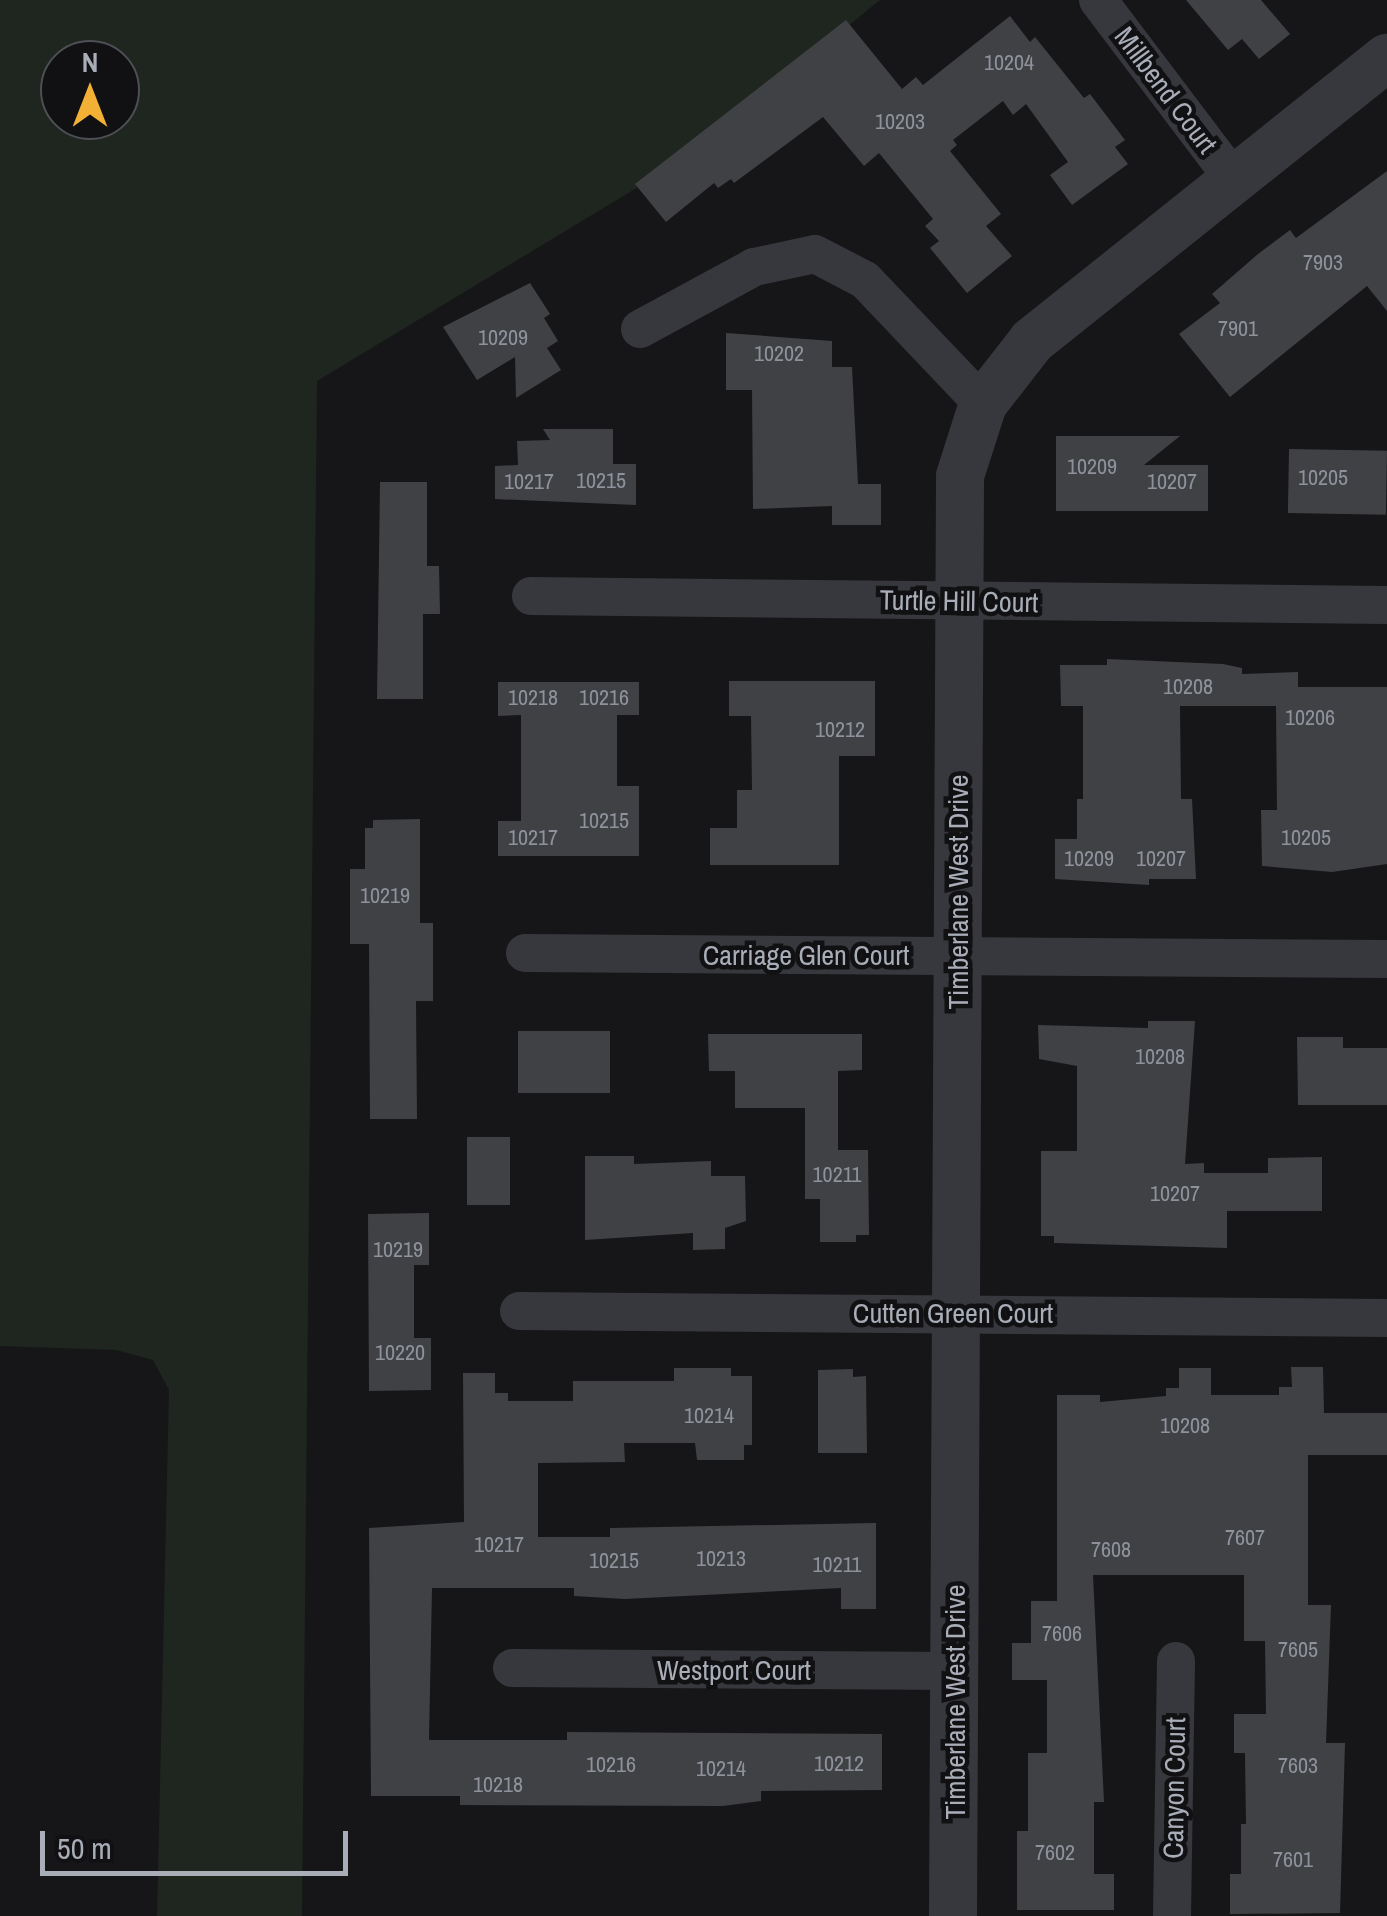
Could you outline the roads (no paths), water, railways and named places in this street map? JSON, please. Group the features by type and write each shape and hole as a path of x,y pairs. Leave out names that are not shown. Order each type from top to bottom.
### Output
{"street":[{"name":"Millbend Court","path":"1098,0 1234,180"},
{"name":"Timberlane West Drive","path":"953,1916 960,476 984,404 1032,341 1387,58"},
{"path":"640,329 754,266 814,254 865,280 984,404"},
{"name":"Turtle Hill Court","path":"532,596 1387,605"},
{"name":"Carriage Glen Court","path":"526,953 1387,959"},
{"name":"Cutten Green Court","path":"519,1311 1387,1318"},
{"name":"Canyon Court","path":"1172,1916 1176,1661"},
{"name":"Westport Court","path":"512,1668 956,1671"}]}
